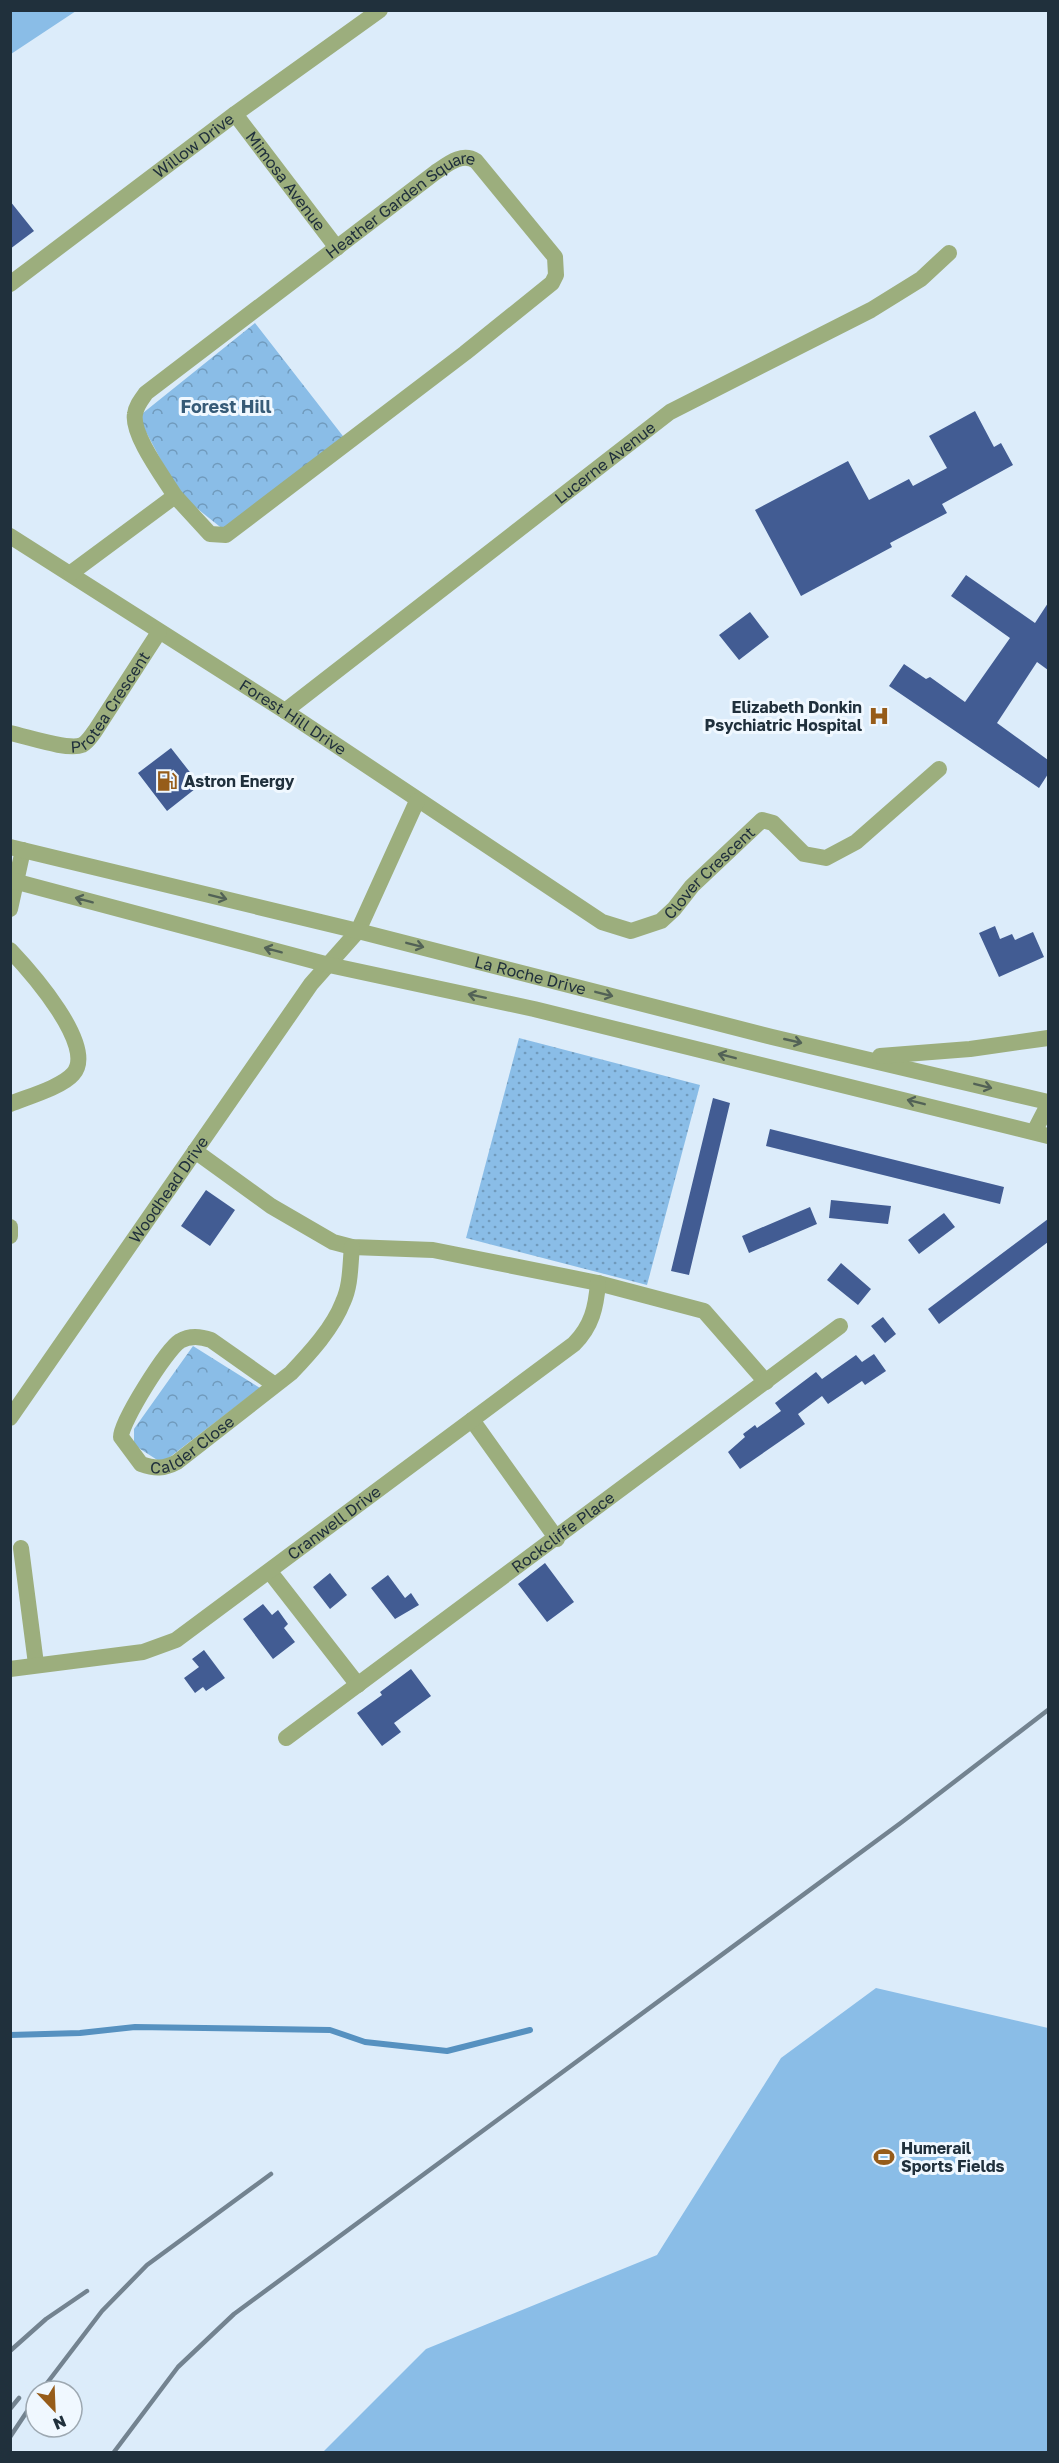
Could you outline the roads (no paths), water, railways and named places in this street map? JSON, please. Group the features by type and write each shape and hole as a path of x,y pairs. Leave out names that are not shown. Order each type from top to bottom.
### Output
{"street":[{"name":"Willow Drive","path":"10,284 235,114 380,10"},
{"name":"Mimosa Avenue","path":"235,114 337,248"},
{"name":"Heather Garden Square","path":"470,157 492,179 555,257 557,268 552,283 226,535 210,534 175,496 138,430 134,417 138,403 146,393 436,172 460,158 470,157"},
{"name":"Lucerne Avenue","path":"285,711 670,412 871,310 921,279 949,253"},
{"path":"71,573 175,496"},
{"name":"Forest Hill Drive","path":"10,536 285,711 417,801"},
{"name":"Protea Crescent","path":"10,732 66,745 84,744 95,731 159,632"},
{"name":"Clover Crescent","path":"417,801 463,828 602,922 632,931 661,921 692,886 762,820 773,823 797,849 811,857 826,858 844,850 939,769"},
{"path":"329,965 358,931 417,801"},
{"path":"10,909 17,849"},
{"name":"La Roche Drive","path":"17,849 358,931 772,1037 864,1057 1048,1104"},
{"name":"La Roche Drive","path":"13,881 329,965 534,1008 1041,1134"},
{"path":"10,950 39,981 62,1016 78,1056 78,1067 67,1079 10,1104"},
{"name":"Woodhead Drive","path":"10,1418 311,984 329,965"},
{"path":"864,1057 970,1049 1048,1038"},
{"path":"1041,1134 1048,1104"},
{"path":"195,1151 271,1206 315,1233 352,1247 433,1250 598,1283 704,1311 766,1382"},
{"path":"10,1227 10,1236"},
{"name":"Calder Close","path":"275,1385 211,1340 200,1336 186,1338 177,1343 164,1361 125,1421 121,1437 141,1464 160,1468 169,1467 275,1385 306,1358 343,1303 348,1287 352,1247"},
{"name":"Cranwell Drive","path":"10,1669 159,1648 176,1640 270,1572 582,1335 596,1306 598,1283"},
{"name":"Rockcliffe Place","path":"286,1738 557,1539 840,1326"},
{"path":"472,1420 557,1539"},
{"path":"21,1548 36,1664"},
{"path":"270,1572 358,1684"}],"waterway":[{"path":"10,2035 80,2033 135,2027 330,2030 365,2042 447,2051 530,2030"}],"railway":[{"path":"114,2452 178,2367 234,2314 902,1822 1048,1710"},
{"path":"50,2379 102,2311 147,2265 271,2174"},
{"path":"10,2351 46,2319 87,2291"},
{"path":"10,2409 19,2398"},
{"path":"10,2437 24,2416"}],"place":[{"name":"Elizabeth Donkin Psychiatric Hospital","path":"879,716"},
{"name":"Astron Energy","path":"167,781"},
{"name":"Humerail Sports Fields","path":"884,2157"}],"district":[{"name":"Forest Hill","path":"226,407"}]}
